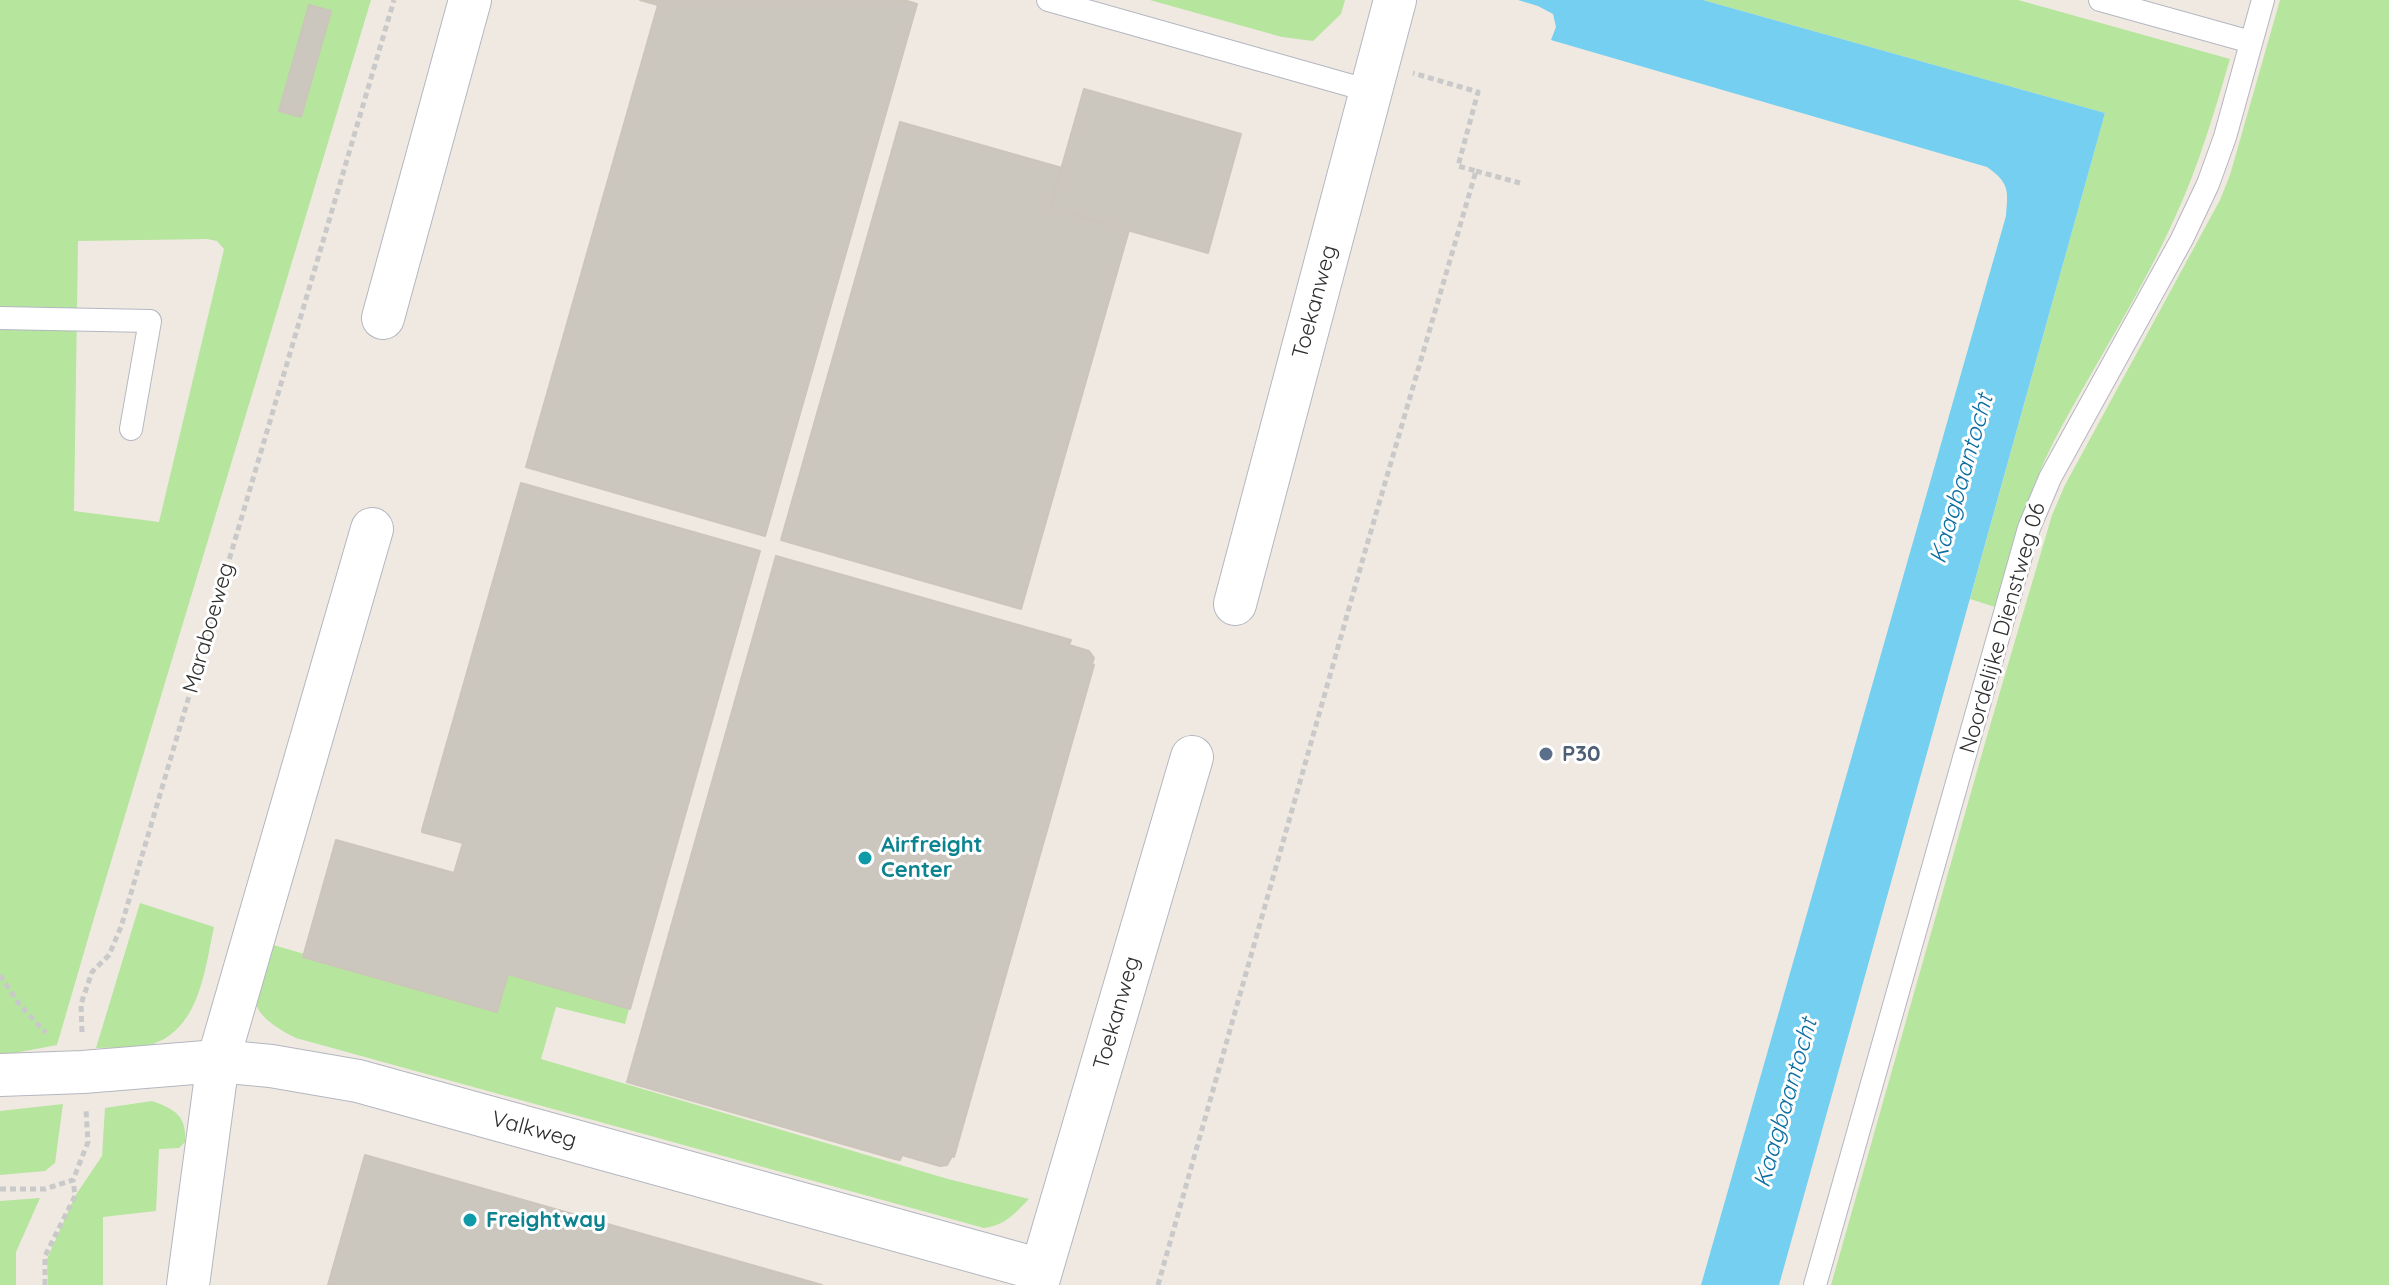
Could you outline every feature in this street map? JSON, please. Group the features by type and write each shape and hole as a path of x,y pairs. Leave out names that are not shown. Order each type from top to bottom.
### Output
{"street":[{"path":"383,318 470,0"},
{"name":"Toekanweg","path":"1235,604 1394,4"},
{"path":"188,1285 218,1061 372,529"},
{"name":"Toekanweg","path":"1039,1277 1192,757"},
{"name":"Valkweg","path":"0,1075 218,1061 271,1066 358,1081 1039,1277"}],"lane":[{"path":"1048,0 1374,77"},
{"path":"2100,0 2251,42"},
{"name":"Noordelijke Dienstweg 06","path":"1815,1285 2029,528 2050,478 2191,222 2217,160 2263,0"},
{"path":"0,318 150,321 131,429"}],"path":[{"name":"Maraboeweg","path":"45,1285 45,1256 75,1196 73,1180 88,1142 81,1004 92,972 109,955 121,927 394,0"},
{"path":"1374,77 1478,92 1458,166 1520,183"},
{"path":"1158,1285 1476,171"},
{"path":"0,975 19,1004 83,1072"},
{"path":"0,1189 45,1189 73,1180"}],"green space":[{"path":"0,0 371,0 57,1045 0,1054","holes":["78,241 217,241 224,249 159,522 74,511"]},
{"path":"1150,0 1345,0 1341,14 1313,41 1282,37"},
{"path":"1703,0 2018,0 2230,59 2199,158 2176,215 2133,301 2054,441 2036,481 1995,607 1970,599 2105,113"},
{"path":"2280,0 2389,0 2389,1285 1831,1285 2052,515 2065,485 2220,200"},
{"path":"140,903 214,927 198,995 191,1011 169,1036 147,1046 96,1048"},
{"path":"263,942 483,1006 494,970 629,1009 625,1024 556,1007 541,1059 948,1179 1029,1199 1004,1221 984,1228 296,1038 266,1019 255,1000"},
{"path":"152,1101 178,1115 185,1133 185,1142 179,1148 159,1149 156,1211 103,1217 103,1285 48,1285 47,1259 75,1196 102,1156 105,1108"},
{"path":"63,1104 55,1163 45,1171 0,1175 0,1111"},
{"path":"40,1198 16,1252 16,1285 0,1285 0,1201"}],"water":[{"name":"Kaagbaantocht","path":"1518,0 1703,0 2105,113 1779,1285 1701,1285 2006,216 2006,188 1987,167 1551,40 1556,27 1553,14"}],"building":[{"path":"640,0 904,0 917,4 765,536 526,467 658,5"},
{"path":"309,5 331,11 301,117 279,111"},
{"path":"1084,89 1241,134 1208,253 1050,208"},
{"path":"900,122 1062,168 1050,208 1129,230 1021,609 781,540"},
{"path":"521,483 760,551 630,1009 508,974 497,1012 303,957 336,840 454,873 463,843 422,830"},
{"name":"Airfreight Center","path":"776,556 1071,640 1069,645 1089,651 1094,658 954,1157 947,1165 940,1166 902,1155 900,1160 895,1159 627,1082"},
{"name":"Freightway","path":"365,1155 822,1285 328,1285"}],"place":[{"name":"P30","path":"1546,754"},
{"name":"Airfreight Center","path":"865,858"},
{"name":"Freightway","path":"470,1220"}]}
